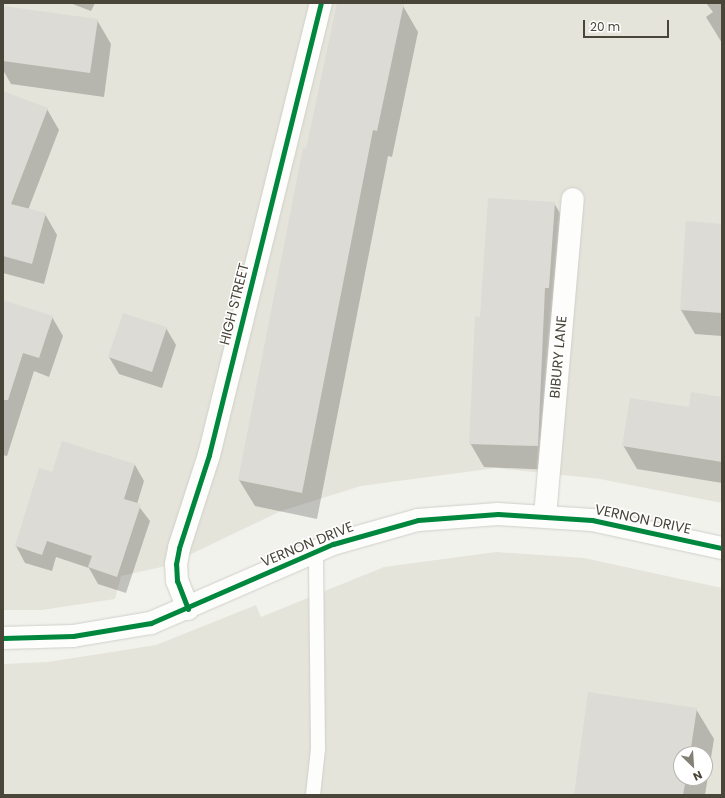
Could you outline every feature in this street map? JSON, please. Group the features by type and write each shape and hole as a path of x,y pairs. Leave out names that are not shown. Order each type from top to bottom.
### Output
{"street":[{"name":"HIGH STREET","path":"188,609 177,581 176,564 179,548 209,455 321,3"},
{"name":"BIBURY LANE","path":"544,516 573,199"},
{"name":"VERNON DRIVE","path":"3,638 110,632 151,623 188,609 316,551 376,530 418,520 498,514 592,520 722,548"}],"lane":[{"path":"313,795 318,749 316,551"}],"shaded area":[{"path":"3,3 722,3 722,503 600,479 496,468 361,486 281,511 166,566 121,576 115,599 42,610 3,610"},
{"path":"496,552 584,558 722,588 722,795 3,795 3,664 48,662 156,645 256,605 261,617 384,567"}],"building":[{"path":"337,3 404,3 377,131 373,130 302,493 238,480 303,148 306,149"},
{"path":"3,6 98,19 90,73 3,61"},
{"path":"3,91 48,108 11,204 46,213 32,264 3,256"},
{"path":"488,198 555,202 549,288 545,288 538,446 469,444 475,316 480,317"},
{"path":"686,221 722,224 722,313 680,310"},
{"path":"3,300 53,316 39,358 23,353 8,400 3,400"},
{"path":"123,313 167,327 152,372 108,357"},
{"path":"691,392 722,397 722,462 622,446 630,398 689,407"},
{"path":"62,441 135,464 124,499 141,504 117,577 88,567 92,556 47,541 42,555 15,546 39,468 52,472"},
{"path":"588,692 697,708 691,746 673,746 673,786 685,786 683,795 574,795"}],"cycle path":[{"path":"188,609 177,581 176,564 179,548 209,455 321,3"},
{"path":"3,638 73,636 151,623 333,544 418,520 498,514 592,520 722,548"}]}
